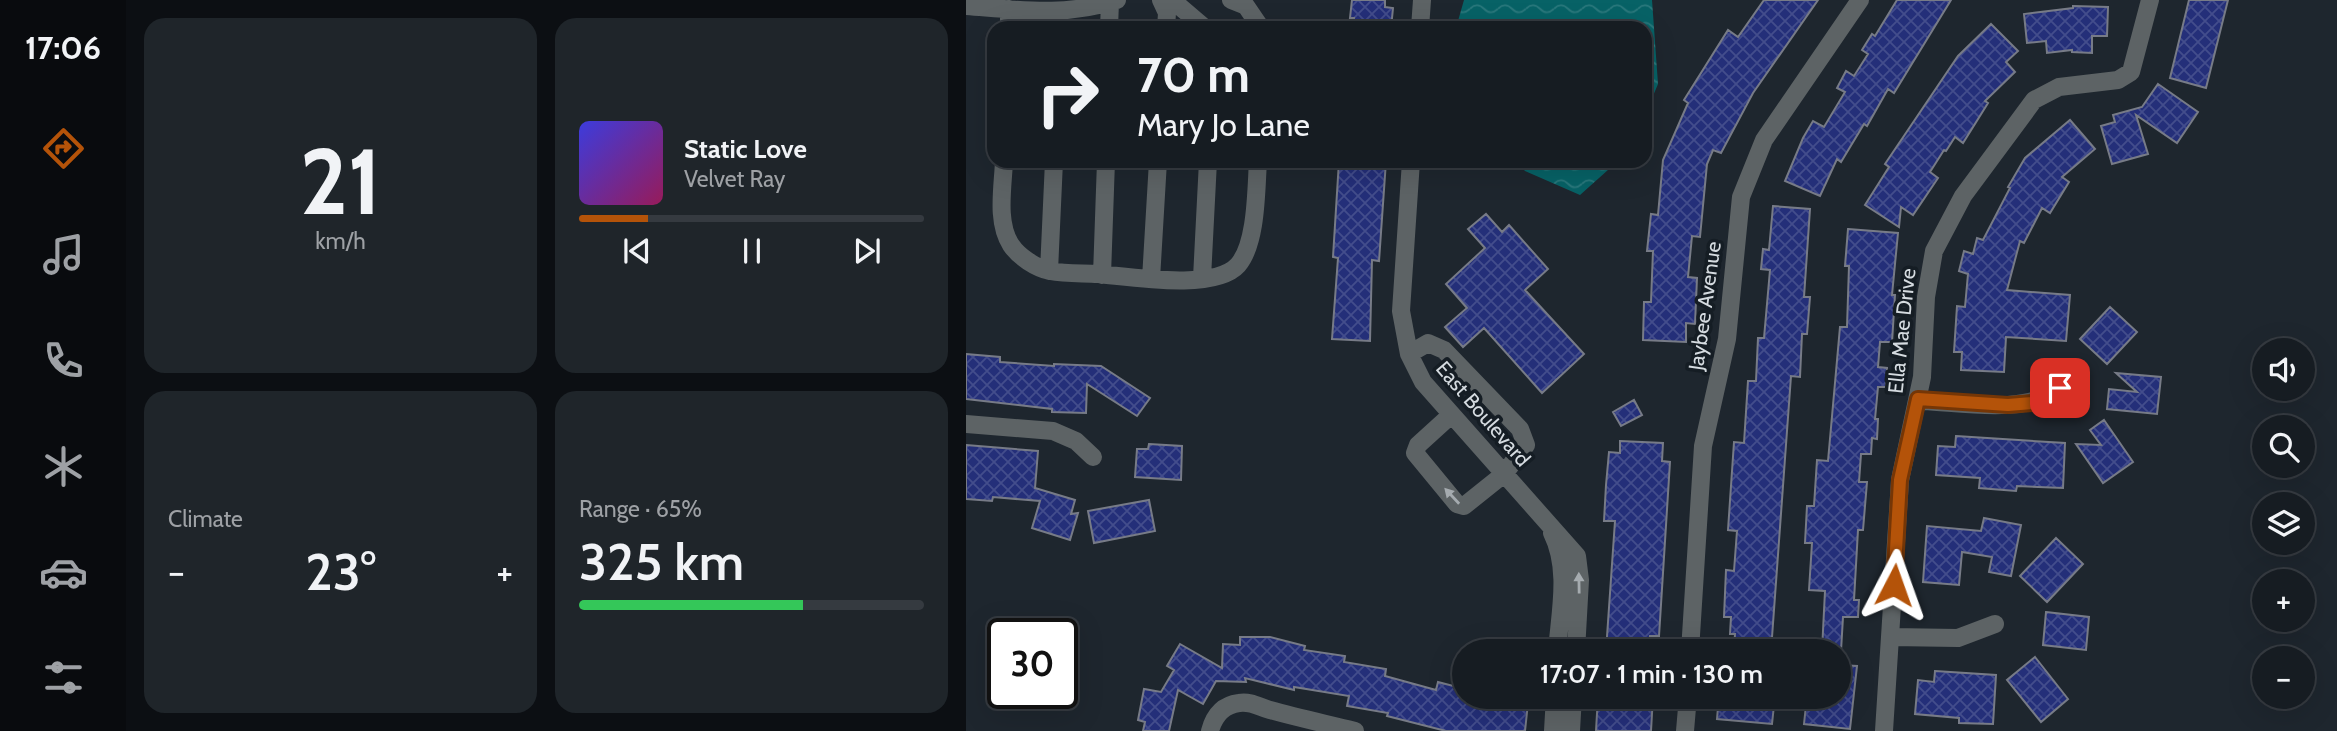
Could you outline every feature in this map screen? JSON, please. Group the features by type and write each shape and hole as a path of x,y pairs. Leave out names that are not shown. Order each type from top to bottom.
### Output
{"street":[{"path":"1161,0 1167,13 1166,21"},
{"path":"1172,0 1197,21"},
{"path":"1231,0 1245,6 1256,21"},
{"path":"1420,21 1422,0"},
{"name":"Jaybee Avenue","path":"1691,639 1703,446 1727,339 1741,197 1764,140 1860,0"},
{"name":"Ella Mae Drive","path":"1884,731 1900,480 1918,399 1925,346 1928,274 1934,251 1963,196 2034,100 2059,87 2118,80 2131,72 2150,0"},
{"path":"966,6 1009,9 1060,19 1114,1 1110,21"},
{"path":"1009,9 1009,21"},
{"path":"1004,168 1004,227 1011,244 1023,259 1049,271 1193,281 1224,276 1238,264 1246,250 1254,214 1257,168"},
{"path":"1049,271 1054,168"},
{"path":"1102,275 1106,168"},
{"path":"1152,279 1158,168"},
{"path":"1202,278 1208,168"},
{"name":"East Boulevard","path":"1411,168 1401,312 1409,354 1423,382 1577,556 1580,580 1577,639"},
{"path":"1409,354 1427,343 1444,351 1520,429 1526,445 1504,474 1464,506 1457,504 1415,453 1418,445 1451,415"},
{"path":"1918,399 2008,405 2032,403 2060,388"},
{"path":"966,425 1054,431 1076,440 1093,457"},
{"path":"1546,520 1559,547 1562,562 1559,639"},
{"path":"1891,637 1958,638 1995,624"},
{"path":"1210,731 1219,713 1240,702 1355,731"},
{"path":"1553,731 1554,709"},
{"path":"1572,731 1573,709"},
{"path":"1685,731 1687,709"}],"water":[{"path":"1464,0 1652,0 1658,84 1652,98 1652,21 1458,21"},
{"path":"1522,168 1610,168 1580,195"}],"building":[{"path":"1352,0 1385,0 1385,7 1393,8 1392,21 1354,21 1354,18 1350,18"},
{"path":"1764,0 1818,0 1753,93 1721,153 1713,150 1707,164 1700,237 1692,236 1688,277 1697,278 1695,324 1686,323 1686,342 1643,340 1644,302 1651,302 1653,251 1647,251 1651,214 1658,215 1663,160 1688,103 1684,100 1728,30 1738,37"},
{"path":"1897,0 1951,0 1894,93 1888,89 1867,126 1864,124 1841,162 1837,159 1820,196 1785,181 1813,121 1824,127 1845,92 1837,88 1846,71 1854,76 1868,54 1862,50 1872,34 1875,36"},
{"path":"2189,0 2228,0 2206,88 2170,78"},
{"path":"2073,6 2108,7 2107,36 2092,36 2092,53 2072,50 2047,53 2046,41 2027,43 2024,14"},
{"path":"1991,24 2018,51 2006,62 2015,72 1985,101 1988,103 1963,143 1955,137 1946,151 1944,150 1930,172 1938,178 1913,215 1901,207 1899,227 1865,205 1889,167 1885,164 1958,56"},
{"path":"2158,84 2198,112 2177,143 2136,115 2148,154 2112,164 2101,126 2115,122 2113,115 2142,107"},
{"path":"2070,120 2095,149 2062,177 2069,182 2050,213 2042,208 2024,243 2020,241 2007,290 2070,295 2066,341 2006,337 2004,372 1961,370 1962,352 1954,352 1957,306 1965,307 1968,274 1959,271 1964,251 1973,254 1977,238 1983,240 2025,158"},
{"path":"1339,168 1386,168 1379,261 1372,260 1370,341 1332,339 1338,258 1333,257"},
{"path":"1773,206 1810,209 1804,297 1810,297 1807,334 1802,334 1800,377 1791,376 1772,639 1735,639 1735,634 1730,634 1731,617 1724,617 1726,570 1734,571 1737,531 1728,530 1734,442 1744,443 1748,381 1756,381 1758,338 1764,338 1770,270 1761,269 1763,249 1769,250"},
{"path":"1486,214 1502,232 1509,225 1548,269 1525,290 1584,354 1542,393 1484,328 1463,347 1445,327 1467,308 1446,284 1485,248 1468,229"},
{"path":"1848,229 1898,233 1892,295 1895,295 1892,342 1880,342 1878,367 1887,368 1886,387 1878,387 1875,419 1878,419 1877,439 1872,438 1871,454 1861,454 1859,482 1867,482 1863,530 1858,530 1854,600 1859,600 1858,617 1843,617 1842,639 1823,639 1825,591 1809,590 1812,543 1805,543 1807,506 1814,506 1817,460 1828,461 1840,327 1847,327 1849,266 1845,266"},
{"path":"2110,307 2137,332 2107,364 2080,339"},
{"path":"966,354 1000,357 1000,362 1101,366 1150,398 1137,416 1087,384 1086,413 1052,412 1052,409 966,399"},
{"path":"2116,373 2161,377 2157,414 2107,409 2109,389 2137,392"},
{"path":"1634,400 1642,415 1621,426 1613,412"},
{"path":"2104,420 2133,462 2103,483 2076,444 2101,445 2090,430"},
{"path":"1956,436 2065,443 2063,488 2017,486 2016,491 1979,488 1980,478 1936,475 1938,446 1955,447"},
{"path":"1620,441 1663,443 1662,461 1670,462 1659,636 1650,636 1650,639 1607,639 1615,521 1604,521 1606,485 1609,452 1620,453"},
{"path":"1149,444 1182,446 1181,480 1135,477 1137,449 1148,449"},
{"path":"966,445 1038,451 1035,488 1075,500 1071,514 1078,513 1070,540 1032,528 1040,501 993,497 992,501 966,499"},
{"path":"1149,500 1155,531 1094,543 1088,511"},
{"path":"1984,518 2021,525 2011,576 1989,572 1992,557 1962,552 1959,585 1923,582 1927,526 1981,531"},
{"path":"2056,538 2083,564 2047,602 2020,576"},
{"path":"2046,612 2089,617 2086,650 2043,645"},
{"path":"1240,637 1270,637 1305,646 1304,650 1345,656 1344,662 1386,669 1385,676 1436,690 1438,682 1452,686 1452,709 1527,709 1525,731 1446,731 1387,716 1388,713 1347,706 1349,696 1294,687 1294,690 1245,678 1246,682 1216,681 1203,704 1178,690 1169,731 1143,731 1145,722 1138,720 1144,689 1161,692 1174,670 1167,666 1180,644 1222,668 1223,644 1240,645"},
{"path":"2035,657 2068,699 2041,722 2007,680"},
{"path":"1851,666 1857,666 1850,729 1804,724 1806,709 1851,709"},
{"path":"1935,671 1996,675 1993,724 1959,723 1959,718 1915,714 1918,680 1934,682"},
{"path":"1597,709 1652,709 1651,731 1596,731"},
{"path":"1718,709 1774,709 1772,724 1717,719"}],"route":[{"path":"1894,585 1900,480 1918,399 2008,405 2032,403 2060,388"}]}
